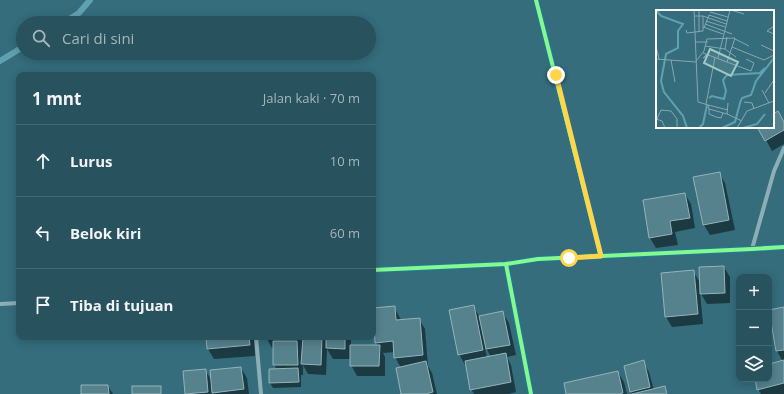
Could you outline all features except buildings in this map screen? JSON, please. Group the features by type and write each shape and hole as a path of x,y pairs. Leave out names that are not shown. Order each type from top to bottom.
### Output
{"street":[{"path":"536,0 601,256"},
{"path":"752,249 774,171 784,148"},
{"path":"376,270 506,264 538,259 784,247"},
{"path":"506,264 531,394"},
{"path":"0,304 16,302"},
{"path":"256,340 261,394"}],"waterway":[{"path":"74,16 79,13 90,0"},
{"path":"0,61 16,51"}],"cycle path":[{"path":"536,0 601,256"},
{"path":"376,270 506,264 538,259 784,247"},
{"path":"506,264 531,394"}],"route":[{"path":"556,75 601,256 569,258"}]}
